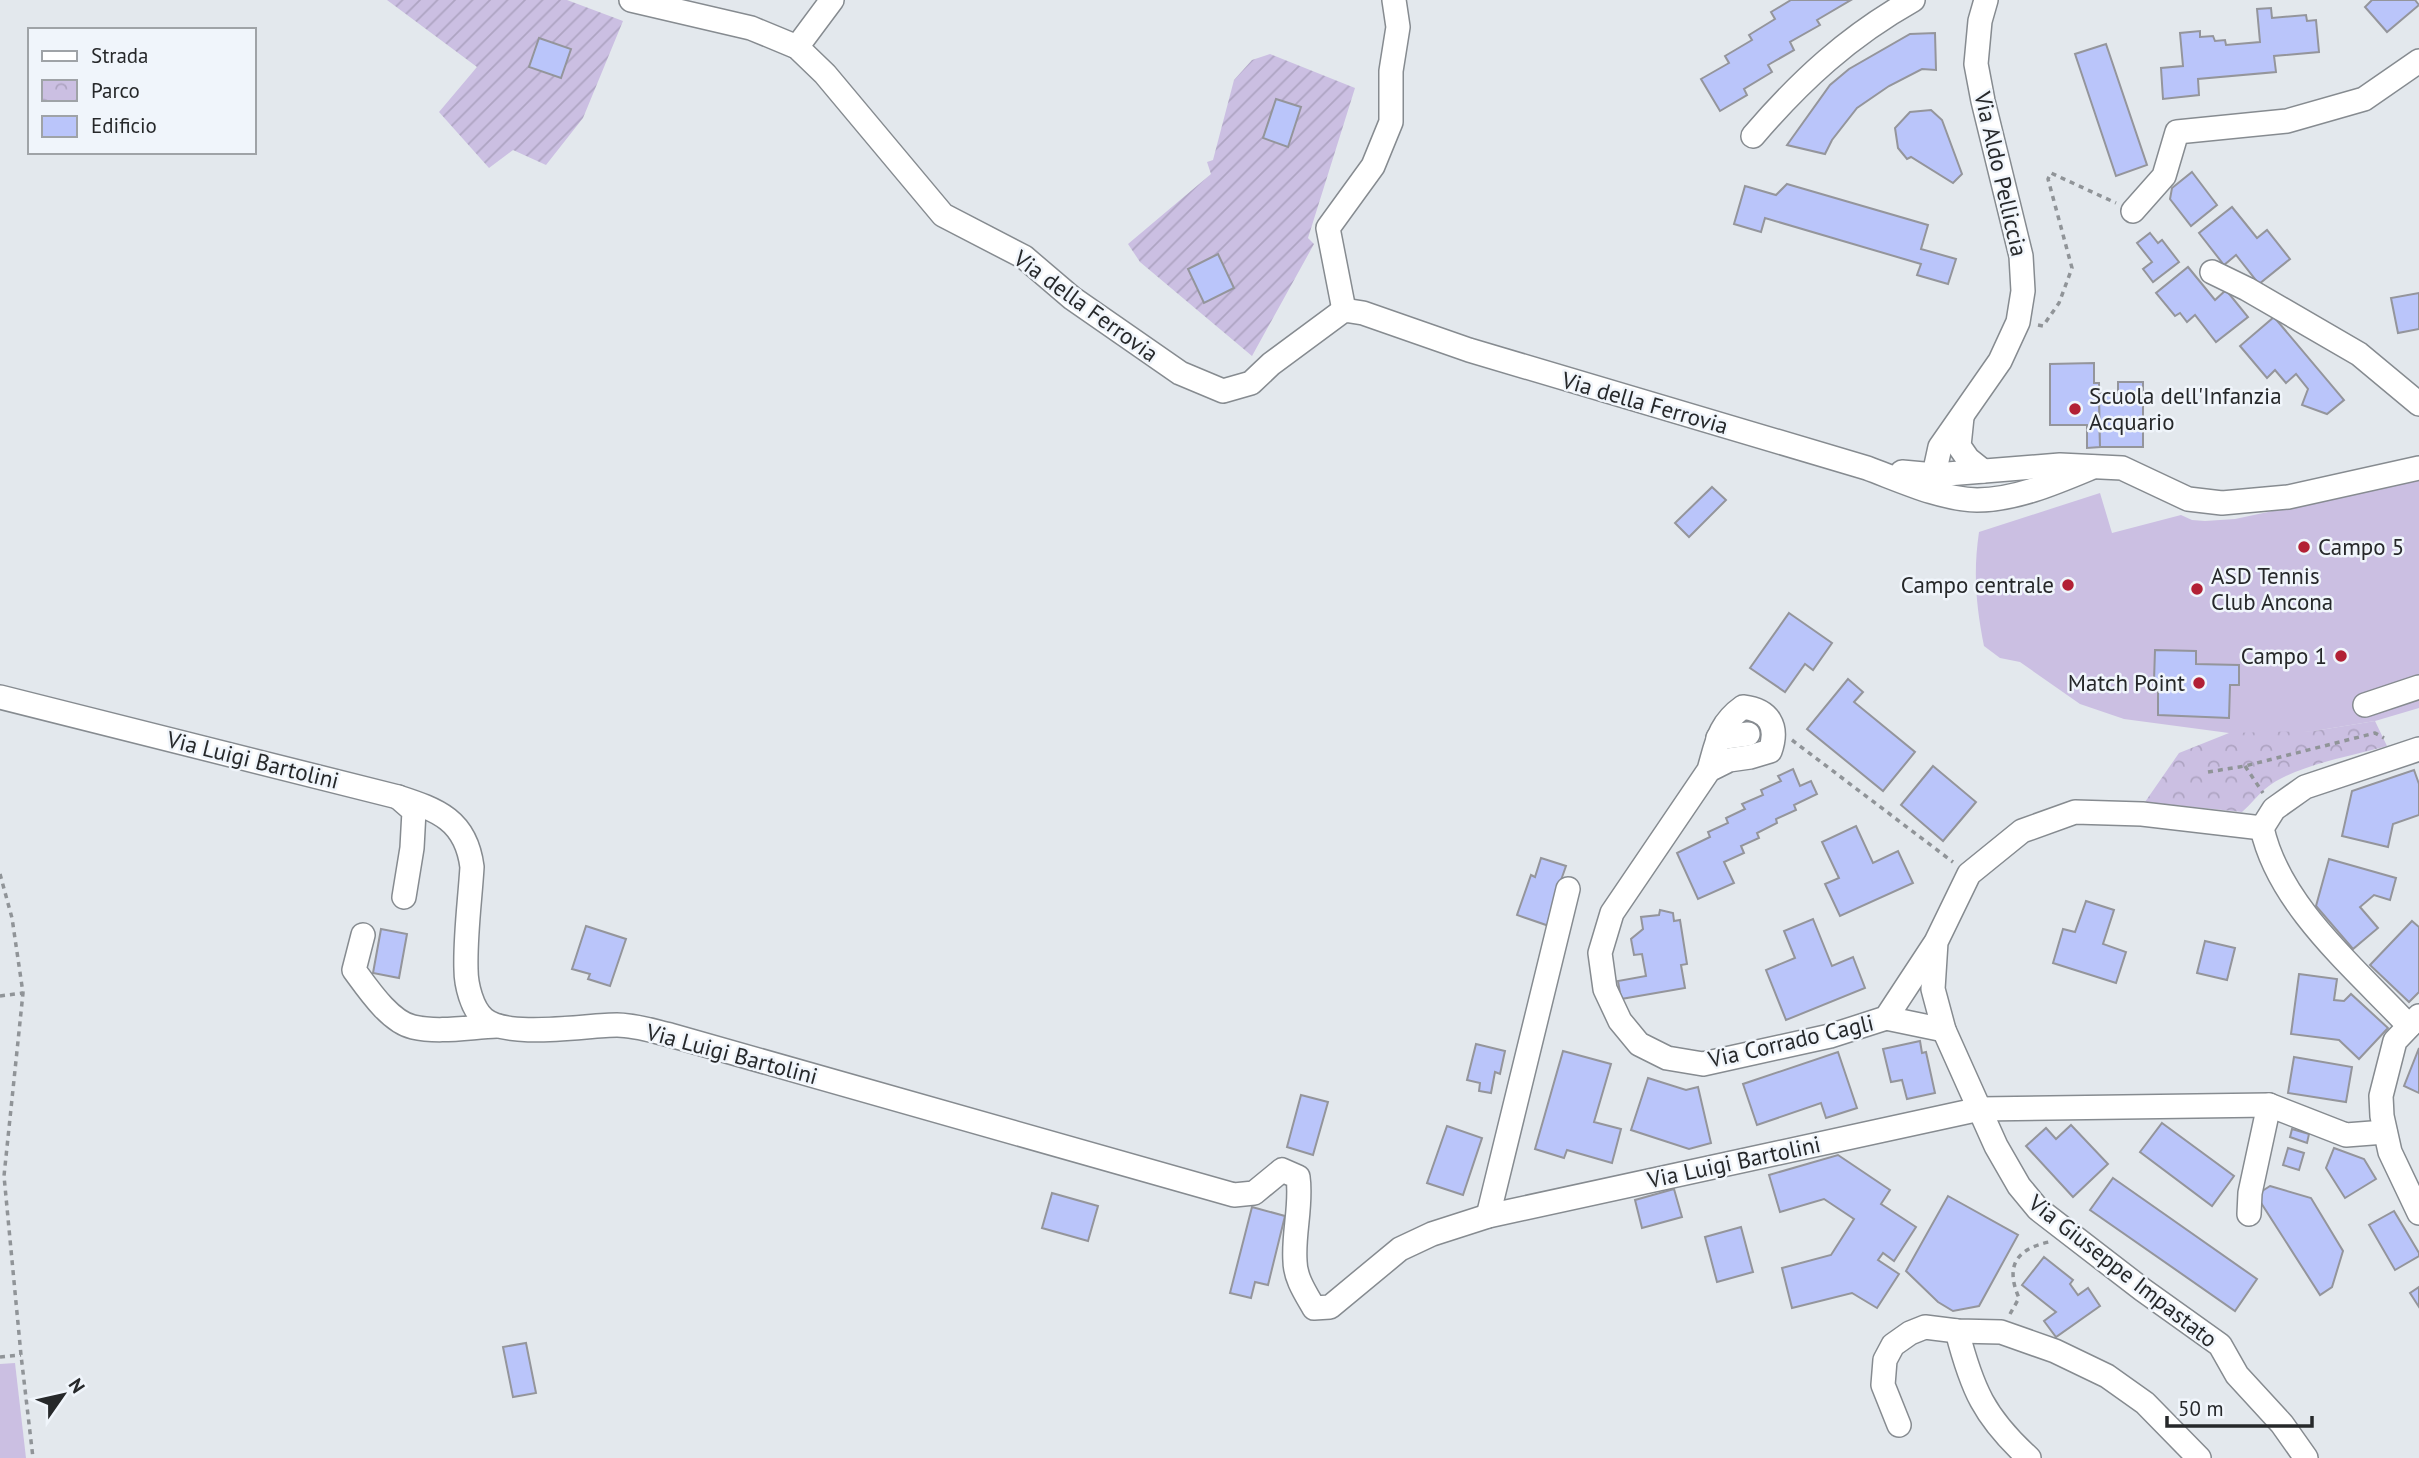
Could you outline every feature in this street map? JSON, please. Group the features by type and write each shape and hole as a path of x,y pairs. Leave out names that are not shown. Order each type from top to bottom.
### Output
{"street":[{"name":"Via della Ferrovia","path":"631,0 751,28 797,47 825,74 943,215 1024,257 1072,298 1180,373 1223,391 1251,383 1271,364 1344,310 1363,313 1469,350 1867,468 1933,483 1975,500 2000,498 2023,492 2093,467"},
{"path":"797,47 832,0"},
{"path":"1344,310 1328,228 1373,166 1391,122 1391,71 1398,27 1394,0"},
{"path":"1753,136 1819,65 1876,21 1913,0"},
{"name":"Via Aldo Pelliccia","path":"1933,483 1940,447 2000,361 2018,323 2023,291 2021,256 1976,64 1980,21 1986,0"},
{"path":"2133,211 2164,176 2178,132 2287,121 2364,99 2419,61"},
{"path":"2212,272 2247,289 2358,354 2419,404"},
{"path":"1962,417 1959,446 1983,471 1975,500"},
{"name":"Via della Ferrovia","path":"1933,483 1983,471 2060,465 2122,468 2188,499 2222,503 2288,497 2419,468"},
{"path":"2365,705 2419,687"},
{"name":"Via Luigi Bartolini","path":"0,697 398,797 447,816 460,830 470,851 472,867 466,971 475,1007 484,1019 497,1026 555,1031 617,1025 670,1035 1234,1195 1254,1193 1282,1170 1291,1172 1298,1177 1300,1194 1294,1263 1303,1290 1314,1308 1330,1307 1400,1249 1432,1234 1488,1216 1980,1109 2269,1105 2346,1135 2385,1132"},
{"name":"Via Corrado Cagli","path":"1771,724 1764,713 1756,708 1743,707 1729,717 1718,738 1709,770 1612,913 1600,953 1605,989 1620,1021 1639,1044 1667,1058 1703,1064 1830,1036 1886,1018 1944,1030 1933,989 1936,942"},
{"path":"1709,770 1729,760 1770,751 1774,740 1771,724"},
{"path":"1718,738 1748,734"},
{"path":"2415,751 2305,787 2268,818 2267,851 2300,911 2414,1021 2395,1041 2381,1096 2390,1152 2419,1213"},
{"path":"398,797 414,811 412,848 404,897"},
{"name":"Via Corrado Cagli","path":"1886,1018 1936,942 1969,874 2022,831 2075,812 2268,818"},
{"path":"1488,1216 1568,889"},
{"path":"363,935 354,970 379,1004 410,1027 431,1029 497,1026"},
{"path":"1944,1030 1980,1109"},
{"path":"2249,1214 2250,1193 2269,1105"},
{"name":"Via Giuseppe Impastato","path":"1980,1109 2007,1166 2038,1209 2220,1345 2237,1375 2282,1424 2306,1458"},
{"path":"1899,1425 1883,1385 1885,1360 1893,1345 1910,1333 1925,1327 2001,1332 2055,1351 2107,1376 2145,1403 2199,1458"},
{"path":"1957,1331 1969,1377 1991,1420 2029,1458"}],"path":[{"path":"2018,323 2043,326 2059,303 2072,268 2048,179 2051,173 2133,211"},
{"path":"1771,724 1969,874"},
{"path":"2208,772 2245,766 2375,733 2415,751"},
{"path":"2245,766 2268,818"},
{"path":"0,874 12,918 23,993 4,1176 33,1458"},
{"path":"0,996 23,993"},
{"path":"2016,1292 2012,1270 2019,1256 2036,1244 2052,1241"},
{"path":"0,1357 21,1355"}],"green space":[{"path":"387,0 567,0 623,21 583,118 546,165 513,150 489,168 439,112 477,67"},
{"path":"1270,54 1355,88 1308,238 1314,244 1252,356 1140,262 1128,244 1211,174 1207,162 1213,160 1234,80 1252,60"},
{"name":"ASD Tennis Club Ancona","path":"2419,480 2419,708 2375,721 2282,734 2229,733 2124,719 2080,704 2020,662 2000,658 1984,646 1976,589 1979,532 2100,493 2112,533 2181,515 2192,520 2205,521 2235,519"},
{"path":"2375,721 2387,746 2290,774 2265,789 2242,812 2145,802 2179,753 2229,733 2314,731"},
{"path":"15,1363 26,1458 0,1458 0,1364"}],"building":[{"path":"1791,0 1851,0 1817,20 1820,25 1790,42 1794,50 1768,65 1772,72 1744,89 1747,95 1720,111 1701,79 1729,63 1725,56 1752,40 1749,35 1775,19 1771,12"},
{"path":"2372,0 2415,0 2419,5 2387,32 2365,7"},
{"path":"2271,8 2272,18 2306,15 2307,21 2316,20 2319,52 2274,56 2276,72 2198,79 2199,95 2163,99 2161,68 2183,66 2180,33 2200,31 2200,37 2213,36 2215,41 2225,40 2226,45 2260,42 2257,9"},
{"path":"1935,33 1936,70 1922,69 1889,86 1857,108 1832,140 1825,154 1787,145 1830,85 1849,69 1910,34"},
{"path":"539,38 571,49 561,78 529,67"},
{"path":"2106,44 2147,165 2116,176 2075,54"},
{"path":"1276,99 1301,107 1288,147 1263,138"},
{"path":"1931,110 1942,120 1962,174 1953,183 1911,157 1907,159 1898,148 1895,128 1910,112"},
{"path":"2192,172 2217,205 2191,226 2170,199 2172,188"},
{"path":"1787,184 1928,225 1921,249 1956,259 1948,284 1917,275 1921,264 1765,218 1761,232 1734,224 1745,186 1776,195"},
{"path":"2232,207 2257,238 2267,230 2290,259 2259,284 2236,255 2224,265 2199,233"},
{"path":"2150,233 2158,243 2162,240 2179,262 2153,282 2143,269 2152,262 2137,243"},
{"path":"1218,254 1234,288 1204,303 1188,269"},
{"path":"2188,267 2215,300 2226,290 2248,317 2216,342 2195,315 2187,322 2180,313 2175,316 2156,293"},
{"path":"2419,293 2419,329 2398,333 2391,298"},
{"path":"2274,317 2344,400 2327,414 2302,405 2308,389 2296,374 2286,383 2275,370 2267,378 2240,346"},
{"name":"Scuola dell'Infanzia Acquario","path":"2094,363 2094,383 2099,383 2100,447 2087,448 2087,425 2050,425 2050,364"},
{"path":"2118,382 2143,382 2143,447 2100,447 2099,393 2118,393"},
{"path":"1712,487 1726,500 1689,537 1675,523"},
{"path":"1789,613 1832,643 1813,670 1805,664 1785,692 1750,668"},
{"name":"Match Point","path":"2155,650 2196,651 2196,664 2239,665 2239,685 2230,685 2229,718 2158,715 2158,681 2154,681"},
{"path":"1848,679 1863,692 1854,702 1915,752 1883,791 1807,729"},
{"path":"1933,766 1976,802 1943,841 1901,805"},
{"path":"1793,769 1800,786 1811,781 1817,794 1794,805 1796,810 1776,819 1777,823 1757,833 1759,838 1741,846 1744,853 1724,862 1734,883 1698,899 1677,853 1710,837 1708,832 1728,823 1726,818 1745,809 1742,804 1763,795 1761,790 1781,781 1778,776"},
{"path":"2414,770 2419,784 2419,815 2393,824 2388,847 2342,836 2352,791"},
{"path":"1856,826 1873,863 1898,851 1913,883 1840,916 1825,884 1839,878 1822,842"},
{"path":"1541,858 1566,866 1553,903 1552,927 1517,915 1531,875 1535,877"},
{"path":"2329,859 2396,878 2390,900 2374,895 2360,907 2378,928 2353,949 2316,906"},
{"path":"2086,901 2114,910 2103,944 2126,952 2116,983 2053,963 2063,929 2075,932"},
{"path":"1660,910 1673,913 1674,921 1680,920 1687,964 1681,965 1685,988 1621,999 1618,981 1646,976 1642,954 1634,955 1631,939 1643,929 1641,917 1659,915"},
{"path":"1813,919 1832,966 1853,957 1865,988 1786,1020 1766,970 1795,958 1784,931"},
{"path":"2412,921 2419,927 2419,992 2409,1002 2370,965"},
{"path":"586,926 626,939 610,986 588,979 590,974 572,969"},
{"path":"381,929 407,934 399,978 373,973"},
{"path":"2205,941 2235,948 2227,980 2197,973"},
{"path":"2299,974 2337,979 2334,1000 2344,1001 2351,994 2388,1028 2359,1059 2339,1040 2291,1034"},
{"path":"1920,1041 1922,1053 1926,1052 1935,1093 1907,1099 1902,1080 1891,1082 1883,1049"},
{"path":"1476,1044 1505,1051 1500,1074 1495,1072 1491,1093 1479,1091 1480,1083 1467,1080"},
{"path":"2419,1048 2419,1093 2404,1086"},
{"path":"1563,1051 1611,1064 1594,1122 1621,1129 1612,1163 1567,1150 1564,1158 1535,1149"},
{"path":"1838,1052 1857,1108 1826,1118 1821,1103 1757,1125 1743,1084"},
{"path":"2294,1057 2352,1067 2346,1102 2288,1093"},
{"path":"1648,1078 1686,1090 1698,1087 1711,1143 1689,1149 1631,1130"},
{"path":"1301,1095 1328,1102 1313,1155 1287,1147"},
{"path":"2162,1123 2234,1176 2212,1206 2140,1152"},
{"path":"2071,1125 2108,1164 2073,1197 2026,1146 2046,1128 2056,1139"},
{"path":"1447,1126 1482,1138 1463,1195 1427,1183"},
{"path":"2292,1129 2309,1134 2307,1143 2290,1137"},
{"path":"2288,1148 2304,1153 2299,1170 2283,1165"},
{"path":"2334,1148 2364,1159 2376,1179 2345,1198 2326,1168"},
{"path":"1838,1155 1890,1190 1881,1204 1916,1227 1894,1261 1883,1253 1878,1260 1899,1274 1877,1308 1852,1293 1792,1308 1782,1268 1831,1255 1854,1219 1824,1199 1780,1212 1769,1175"},
{"path":"2113,1178 2257,1279 2235,1311 2090,1210"},
{"path":"2270,1186 2311,1198 2343,1251 2332,1287 2320,1295 2256,1195"},
{"path":"1674,1189 1682,1217 1642,1228 1635,1200"},
{"path":"1052,1193 1098,1206 1088,1241 1042,1228"},
{"path":"1948,1196 2018,1235 1979,1306 1953,1311 1938,1302 1906,1271"},
{"path":"1252,1207 1285,1216 1268,1285 1255,1282 1251,1298 1230,1293"},
{"path":"2394,1211 2419,1253 2419,1256 2395,1270 2369,1225"},
{"path":"1741,1227 1753,1272 1717,1282 1705,1237"},
{"path":"2044,1257 2073,1280 2070,1284 2078,1295 2088,1288 2100,1306 2056,1337 2044,1321 2056,1312 2022,1285"},
{"path":"2419,1287 2419,1307 2410,1293"},
{"path":"526,1343 536,1393 513,1397 503,1347"}],"place":[{"name":"Scuola dell'Infanzia Acquario","path":"2075,409"},
{"name":"Campo 5","path":"2304,547"},
{"name":"Campo centrale","path":"2068,585"},
{"name":"ASD Tennis Club Ancona","path":"2197,589"},
{"name":"Campo 1","path":"2341,656"},
{"name":"Match Point","path":"2199,683"}]}
